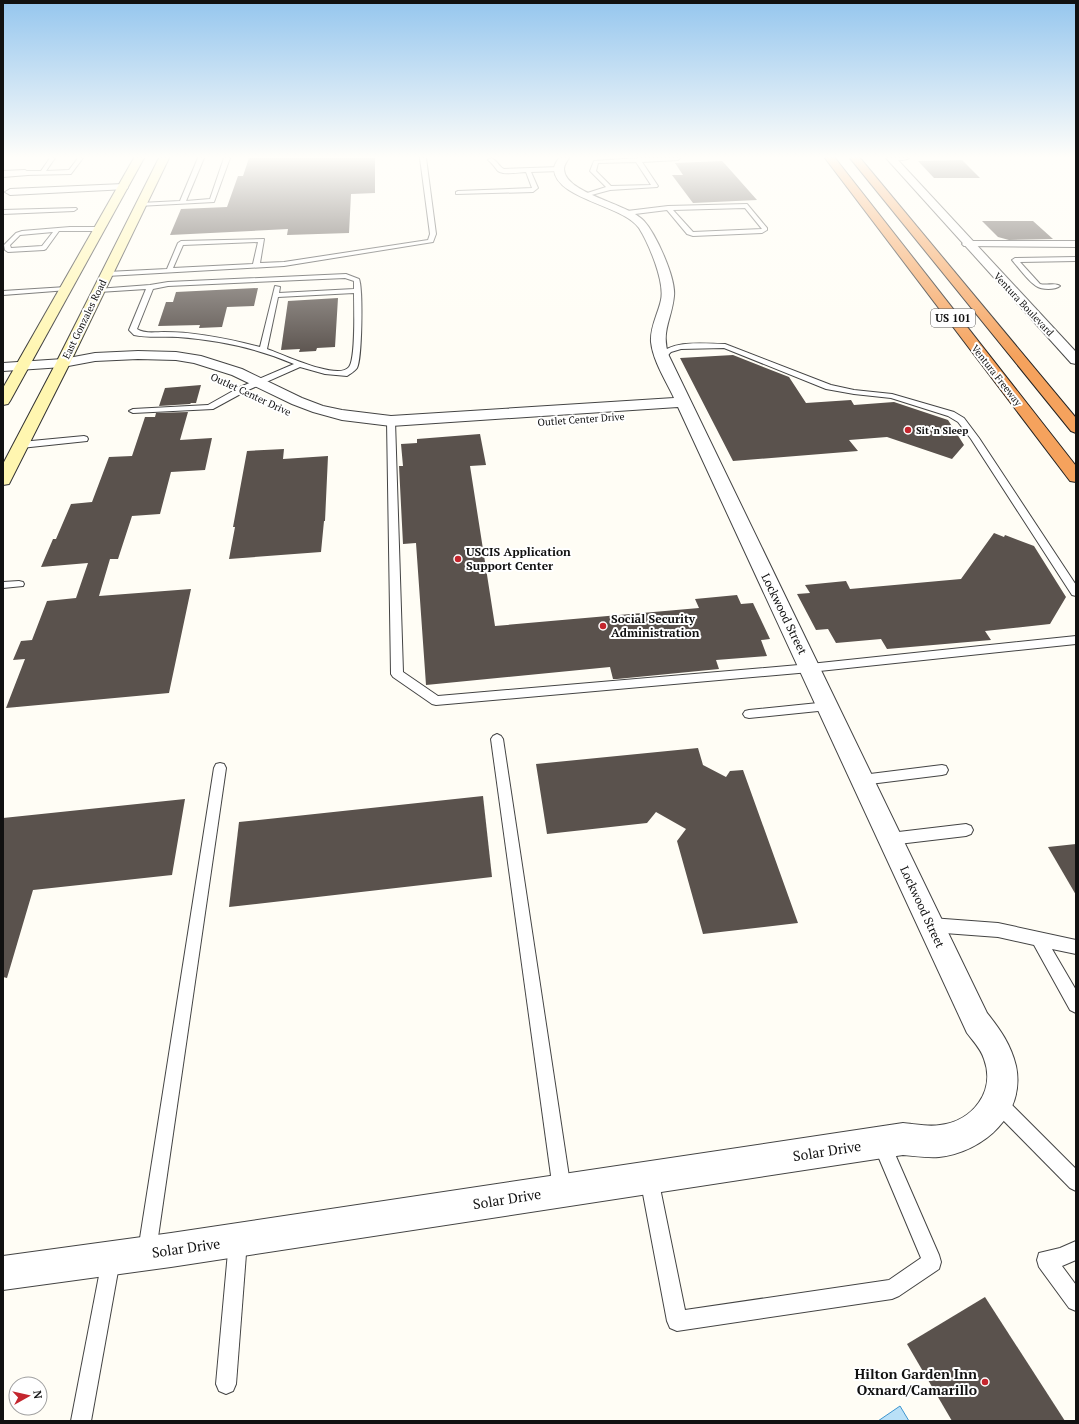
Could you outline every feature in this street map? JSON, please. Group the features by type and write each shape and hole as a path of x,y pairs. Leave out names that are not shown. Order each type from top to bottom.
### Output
{"highway":[{"name":"Ventura Freeway","path":"881,224 1076,477"},
{"name":"US 101","path":"909,224 1076,428"},
{"path":"1057,405 1076,425"}],"main road":[{"path":"3,401 102,224"},
{"name":"East Gonzales Road","path":"3,480 63,363 130,224"}],"street":[{"name":"Lockwood Street","path":"642,224 650,238 668,290 658,338 662,356 684,407 810,668 977,1023 994,1046 1001,1065 1002,1084 998,1103"},
{"name":"Ventura Boulevard","path":"951,224 1076,360"},
{"path":"971,247 1076,244"},
{"path":"971,247 1076,249"},
{"name":"Outlet Center Drive","path":"63,363 95,357 138,355 176,356 196,359 237,372 297,401 318,409 390,426"},
{"path":"3,367 63,363"},
{"name":"Outlet Center Drive","path":"63,363 89,366 144,364 165,366 206,374 222,379 276,407 304,418 334,425 390,426 424,430 684,407"},
{"name":"Solar Drive","path":"3,1273 238,1240 881,1142 903,1139 940,1141 970,1132 988,1117 998,1103"}],"lane":[{"path":"106,274 284,264 431,241 433,234 432,224"},
{"path":"682,224 689,233 762,231 766,229 762,224"},
{"path":"56,231 44,248 8,250 7,245 19,234 56,231 100,229"},
{"path":"169,271 181,244 262,240 256,266"},
{"path":"1057,286 1043,287 1038,285 1015,260 1076,259"},
{"path":"99,290 150,287 168,284 346,276 358,280 357,355 353,368 344,374 325,372 287,358 213,339 184,335 137,333 133,330 150,287"},
{"path":"263,351 278,280"},
{"path":"3,293 66,289"},
{"path":"275,295 358,291"},
{"path":"662,356 668,350 681,347 725,346 829,387 854,392 892,396 944,412 961,420 975,438 1076,593"},
{"path":"133,411 210,407 243,389 300,364"},
{"path":"390,426 397,674 436,701 810,668 1076,640"},
{"path":"21,445 84,439"},
{"path":"3,585 20,584"},
{"path":"749,714 828,706"},
{"path":"497,739 562,1191"},
{"path":"147,1253 220,768"},
{"path":"862,780 942,770"},
{"path":"890,839 966,830"},
{"path":"931,925 998,930 1076,948"},
{"path":"1038,938 1076,1005"},
{"path":"998,1103 1076,1182"},
{"path":"649,1178 677,1321 892,1289 932,1262 881,1142"},
{"path":"226,1384 238,1240"},
{"path":"1076,1250 1062,1257 1046,1260 1076,1301"},
{"path":"81,1421 111,1258"}],"water":[{"path":"900,1406 909,1421 878,1421"}],"building":[{"path":"174,224 349,224 349,233 287,235 288,229 170,235"},
{"path":"985,224 1037,224 1053,239 1009,240 998,237"},
{"path":"258,288 254,306 227,307 222,327 199,328 200,325 158,326 166,302 173,302 176,292"},
{"path":"338,298 335,347 317,348 316,351 299,352 300,349 281,350 288,301"},
{"path":"733,355 789,377 806,403 851,400 854,405 894,402 948,420 964,445 952,459 887,437 849,440 858,451 733,461 680,358"},
{"path":"201,385 196,403 159,406 165,388"},
{"path":"188,412 180,440 212,438 205,470 171,472 160,514 132,516 118,559 110,559 99,596 191,589 169,693 6,708 25,659 13,660 21,641 32,640 47,601 76,598 88,563 41,567 53,539 56,539 71,504 92,502 109,457 132,456 145,417 155,417 156,413"},
{"path":"480,434 486,465 470,466 495,626 699,608 695,599 737,595 741,604 753,603 770,639 761,640 767,656 716,660 719,669 617,679 613,679 610,667 426,685 416,543 403,544 399,466 403,466 401,444 417,443 417,439"},
{"path":"284,449 283,459 328,456 325,521 321,552 229,559 235,527 233,527 247,451"},
{"path":"994,533 1004,537 1005,535 1034,546 1066,597 1050,624 985,631 991,640 887,649 881,639 836,643 828,629 816,630 797,594 810,593 805,585 846,581 850,589 961,579"},
{"path":"698,748 703,765 726,777 730,771 743,770 798,923 703,934 677,841 686,829 656,812 647,823 547,834 536,764"},
{"path":"483,796 492,877 229,907 239,822"},
{"path":"185,799 172,875 33,890 7,978 3,977 3,818"},
{"path":"1076,844 1076,895 1048,847"},
{"name":"Hilton Garden Inn Oxnard/Camarillo","path":"985,1297 1065,1421 952,1421 907,1344"}],"place":[{"name":"Sit 'n Sleep","path":"908,430"},
{"name":"USCIS Application Support Center","path":"458,559"},
{"name":"Social Security Administration","path":"603,626"},
{"name":"Hilton Garden Inn Oxnard/Camarillo","path":"985,1382"}]}
